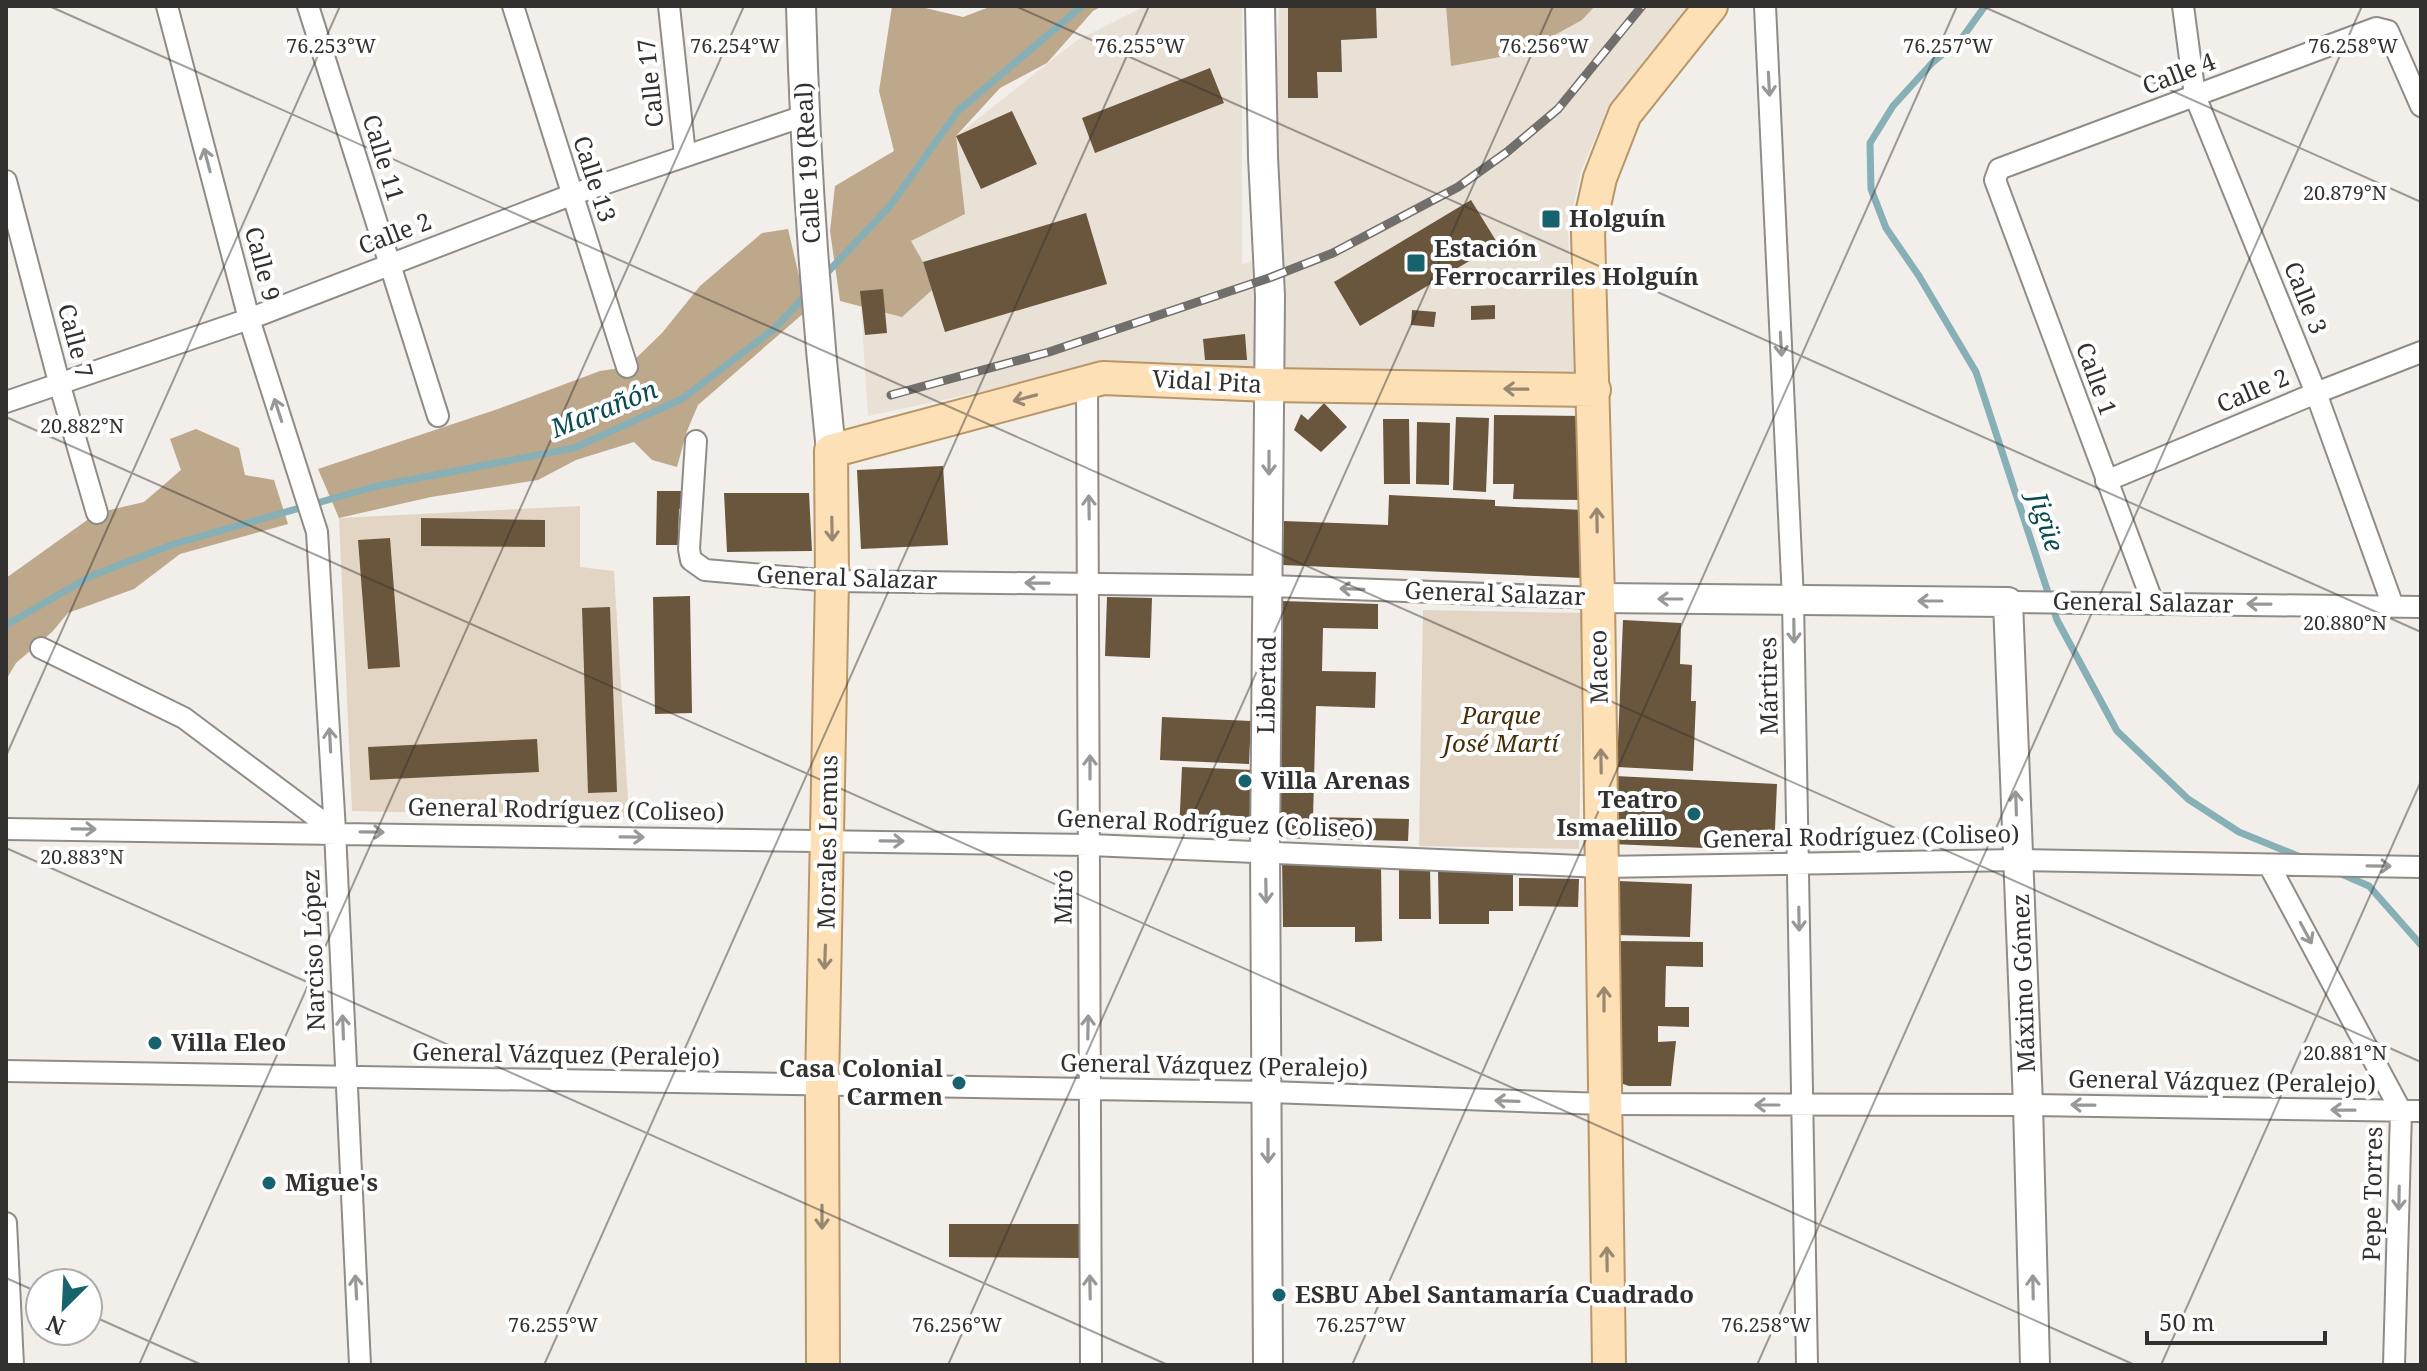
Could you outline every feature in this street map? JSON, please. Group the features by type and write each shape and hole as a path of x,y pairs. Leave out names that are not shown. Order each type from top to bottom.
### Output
{"main road":[{"name":"Maceo","path":"1609,1365 1603,867 1588,232 1600,178 1625,114 1711,6"},
{"name":"Vidal Pita","path":"831,451 1103,378 1269,385 1594,390"},
{"name":"Morales Lemus","path":"823,1365 822,1085 832,581 831,451"}],"street":[{"name":"Calle 9","path":"167,6 249,319 317,532"},
{"name":"Calle 11","path":"308,6 438,416"},
{"name":"Calle 13","path":"513,6 627,367"},
{"name":"Calle 17","path":"669,6 685,155"},
{"name":"Calle 19 (Real)","path":"801,6 804,116 817,319"},
{"name":"Libertad","path":"1260,6 1270,296 1265,850 1268,1365"},
{"name":"Mártires","path":"1765,6 1793,600 1807,1365"},
{"name":"Calle 3","path":"2183,6 2195,96 2316,393 2393,606"},
{"name":"Calle 4","path":"1996,173 1999,169 2376,28 2388,31 2421,106"},
{"name":"Calle 2","path":"6,402 249,319 571,195 804,116"},
{"name":"Calle 1","path":"1996,173 1995,180 2153,603"},
{"name":"Calle 7","path":"6,181 97,513"},
{"name":"Morales Lemus","path":"817,319 831,451"},
{"name":"Calle 2","path":"2106,481 2421,352"},
{"name":"Miró","path":"1087,382 1090,845 1087,1089 1091,1365"},
{"name":"General Salazar","path":"696,441 689,549 691,560 705,570 832,581 1268,586 1598,598 2421,607"},
{"name":"Narciso López","path":"317,532 335,831 360,1365"},
{"name":"Máximo Gómez","path":"2022,602 2019,860 2035,1365"},
{"path":"41,648 184,718 335,831"},
{"name":"General Rodríguez (Coliseo)","path":"6,829 335,831 1090,845 1265,850 1603,867 2019,860 2421,867"},
{"name":"Pepe Torres","path":"2274,865 2411,1111 2394,1365"},
{"name":"General Vázquez (Peralejo)","path":"6,1071 1268,1092 1604,1104 2028,1105 2411,1111"},
{"path":"6,1223 13,1365"}],"shaded area":[{"path":"892,6 917,6 963,17 992,6 1102,6 1093,11 1047,63 1000,88 956,136 965,214 911,241 923,262 932,290 902,317 840,301 830,231 835,186 894,151 879,91"},
{"path":"1145,6 1242,6 1242,265 1280,250 1275,133 1279,6 1693,6 1608,108 1581,171 1568,231 1575,371 1096,367 868,416 860,291 956,136 1076,41"},
{"path":"1446,6 1595,6 1582,20 1522,53 1451,66"},
{"path":"788,229 805,312 698,405 677,467 652,460 634,442 576,460 538,480 431,497 339,518 318,469 498,409 600,371 627,367 662,333 700,286 762,233"},
{"path":"196,429 239,448 245,475 274,480 288,524 180,554 134,589 68,613 52,632 16,663 6,680 6,578 97,513 144,502 181,470 170,439"}],"green space":[{"path":"580,506 580,567 614,571 629,817 352,811 339,518"},
{"name":"Parque José Martí","path":"1423,610 1583,613 1579,849 1419,846"}],"building":[{"path":"1288,6 1376,6 1377,38 1341,40 1342,72 1317,72 1318,98 1288,98"},
{"path":"1210,68 1224,103 1095,153 1082,118"},
{"path":"1012,111 1037,164 981,189 956,136"},
{"name":"Estación Ferrocarriles Holguín","path":"1471,200 1498,244 1360,326 1334,282"},
{"path":"1086,213 1107,284 945,332 923,262"},
{"path":"883,289 887,333 865,335 860,291"},
{"path":"1495,305 1495,319 1471,320 1471,306"},
{"path":"1412,310 1436,312 1434,327 1411,325"},
{"path":"1245,334 1247,360 1205,360 1203,339"},
{"path":"1324,403 1347,427 1321,452 1294,430 1301,414 1308,420"},
{"path":"1494,415 1582,416 1581,500 1513,499 1514,484 1493,484"},
{"path":"1456,417 1489,418 1486,492 1453,490"},
{"path":"1383,419 1409,419 1410,484 1384,484"},
{"path":"1417,422 1450,423 1449,485 1416,484"},
{"path":"943,466 948,545 861,549 857,470"},
{"path":"657,491 685,491 684,509 679,509 678,545 656,545"},
{"path":"724,493 809,493 812,551 727,552"},
{"path":"1389,495 1495,500 1495,506 1584,510 1581,578 1282,565 1284,521 1388,525"},
{"path":"421,518 545,520 545,547 421,546"},
{"path":"390,538 400,667 368,669 358,540"},
{"path":"690,596 692,713 655,714 653,597"},
{"path":"1107,597 1152,598 1150,658 1105,656"},
{"path":"1281,601 1378,604 1378,629 1323,628 1322,671 1376,672 1375,708 1316,706 1313,817 1409,819 1408,841 1276,838"},
{"path":"610,607 617,792 588,793 582,608"},
{"path":"1623,620 1681,623 1680,664 1692,665 1691,701 1696,701 1693,771 1617,767"},
{"path":"1162,717 1251,721 1249,764 1160,760"},
{"path":"537,739 539,772 370,780 368,747"},
{"path":"1182,767 1254,770 1251,835 1179,832"},
{"name":"Teatro Ismaelillo","path":"1615,776 1777,784 1774,851 1612,844"},
{"path":"1282,857 1381,862 1382,941 1355,942 1355,927 1283,927"},
{"path":"1399,868 1430,868 1431,919 1399,919"},
{"path":"1438,870 1513,870 1513,911 1489,911 1489,924 1439,924"},
{"path":"1519,878 1579,879 1578,907 1519,906"},
{"path":"1618,881 1692,884 1690,937 1617,935"},
{"path":"1618,941 1703,942 1703,967 1666,966 1665,1007 1689,1007 1689,1027 1658,1026 1658,1042 1676,1041 1671,1086 1629,1086 1620,1083"},
{"path":"949,1224 1080,1224 1080,1258 949,1257"}],"waterway":[{"name":"Marañón","path":"824,276 890,206 958,111 1082,6"},
{"name":"Jigüe","path":"1985,6 1962,38 1933,62 1893,106 1870,143 1871,189 1886,228 1919,276 1976,372 2057,620 2117,731 2188,799 2239,832 2303,858"},
{"name":"Marañón","path":"6,625 91,576 174,544 373,487 574,448 682,399 775,328 808,293"},
{"name":"Jigüe","path":"2337,872 2369,886 2421,945"}],"railway":[{"path":"891,395 1049,352 1269,278 1333,253 1458,187 1507,152 1558,109 1642,6"}],"place":[{"name":"Holguín","path":"1551,219"},
{"name":"Estación Ferrocarriles Holguín","path":"1416,263"},
{"name":"Villa Arenas","path":"1245,781"},
{"name":"Teatro Ismaelillo","path":"1694,814"},
{"name":"Villa Eleo","path":"155,1043"},
{"name":"Casa Colonial Carmen","path":"959,1083"},
{"name":"Migue's","path":"269,1183"},
{"name":"ESBU Abel Santamaría Cuadrado","path":"1279,1295"}]}
